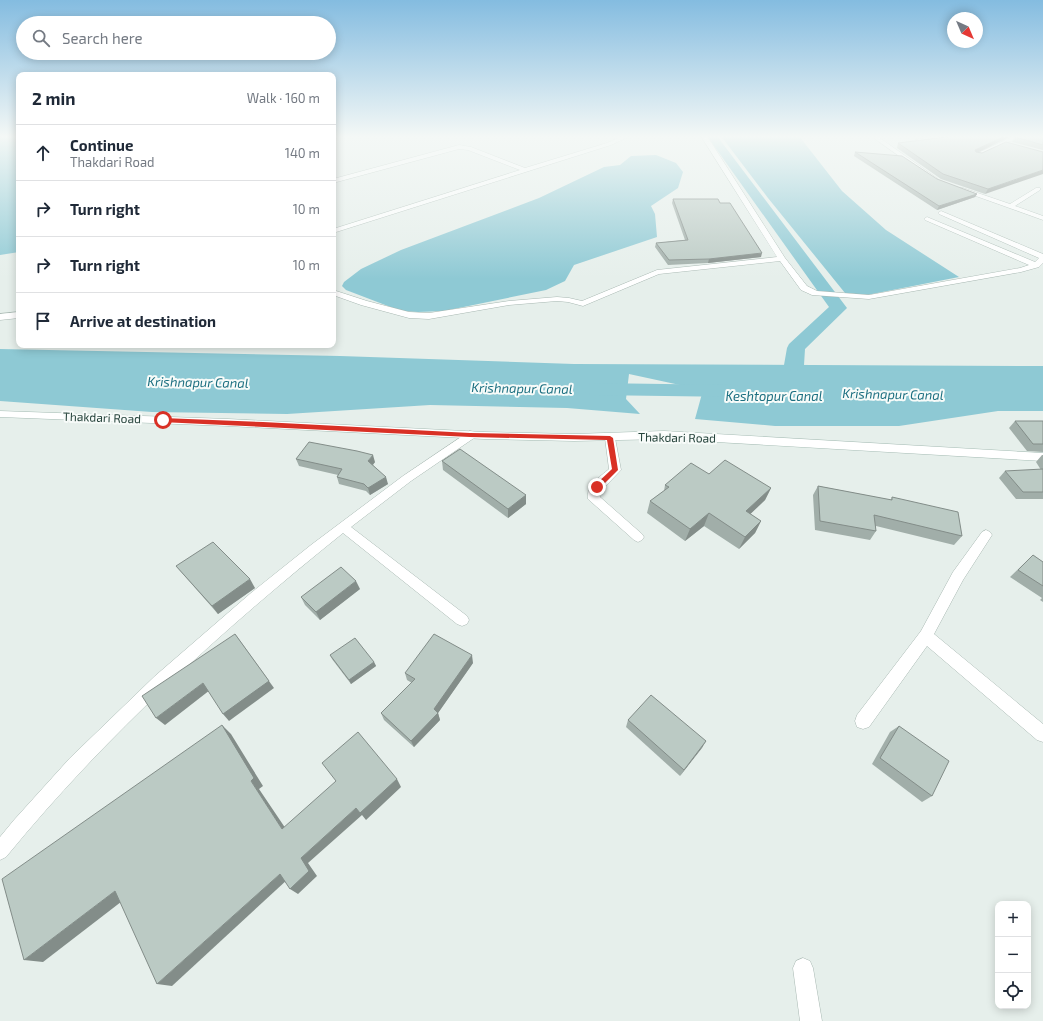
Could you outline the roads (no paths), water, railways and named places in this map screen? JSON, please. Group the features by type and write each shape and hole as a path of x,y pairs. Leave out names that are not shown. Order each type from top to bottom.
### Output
{"street":[{"path":"336,230 481,184"},
{"path":"734,184 782,259 804,288 815,293 868,297 1021,270 1036,265 1043,258 941,213"},
{"path":"953,186 1043,218"},
{"path":"1011,206 1038,190"},
{"path":"927,219 1036,265"},
{"path":"336,293 364,303 409,314 429,316 509,303 557,299 569,300 583,304 657,272 782,259"},
{"path":"0,317 16,315"},
{"name":"Thakdari Road","path":"0,414 263,424 470,435 610,438 664,435 1043,457"},
{"path":"0,851 56,785 156,684 261,593 343,527 431,461 470,435"},
{"path":"610,438 615,470 599,484 593,492 594,499 638,537"},
{"path":"343,527 462,620"},
{"path":"863,721 926,636 958,576 986,535"},
{"path":"926,636 1043,734"},
{"path":"803,968 811,1021"}],"water":[{"path":"0,184 16,184 16,252 0,255"},
{"path":"569,184 679,184 678,188 651,206 655,214 657,237 574,265 565,281 546,290 444,311 418,312 401,311 346,290 342,286 344,282 361,269 401,250 539,198"},
{"path":"757,184 836,184 842,191 886,230 959,277 867,295 845,293"},
{"name":"Keshtopur Canal","path":"0,349 340,356 574,364 1043,366 1043,411 998,411 899,426 775,426 695,419 703,390 629,374 626,399 640,414 567,408 430,405 287,414 152,412 0,401"}],"waterway":[{"path":"746,184 838,308 796,348 794,365"},
{"name":"Krishnapur Canal","path":"593,389 737,391"}]}
